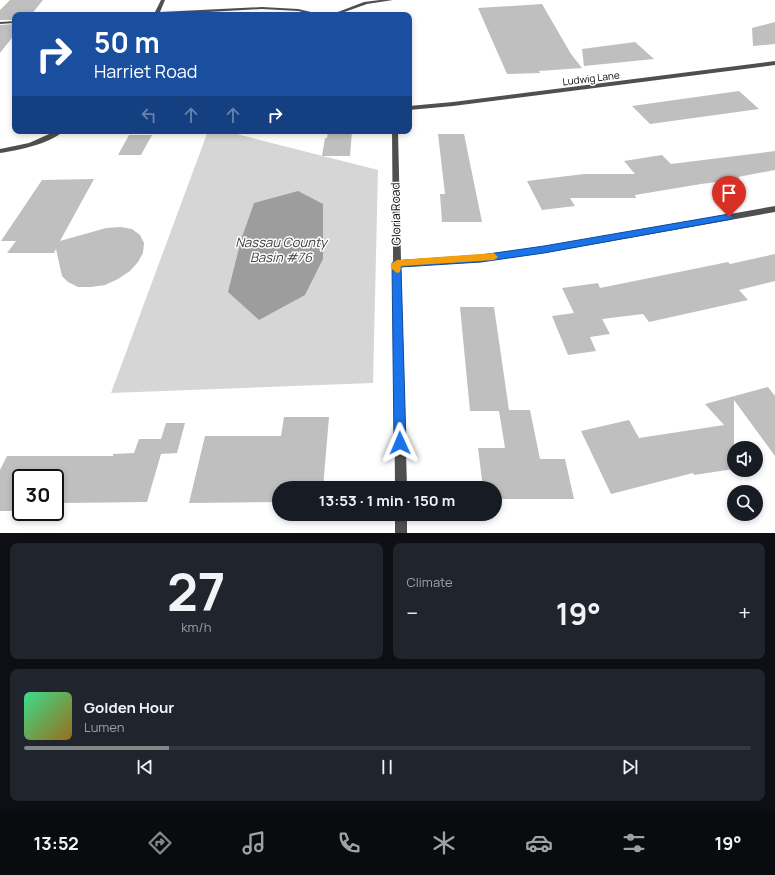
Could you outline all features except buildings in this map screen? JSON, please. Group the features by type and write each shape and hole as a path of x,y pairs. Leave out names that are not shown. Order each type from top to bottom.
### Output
{"street":[{"path":"157,12 163,0"},
{"path":"340,12 366,3 391,0"},
{"path":"178,12 262,8 308,12"},
{"path":"0,23 12,22"},
{"name":"Ludwig Lane","path":"412,108 453,104 775,63"},
{"path":"0,151 23,147 55,134"},
{"name":"Gloria Road","path":"395,134 401,481"},
{"path":"397,263 481,258 544,250 775,209"},
{"path":"401,521 402,533"}],"shaded area":[{"path":"207,134 237,134 378,170 373,383 111,393"}],"water":[{"name":"Nassau County Basin #76","path":"298,191 323,204 323,259 305,295 259,320 228,292 241,240 254,203"}],"slow traffic":[{"path":"397,269 397,263 494,257"}],"route":[{"path":"400,443 397,263 481,258 544,250 729,217"}]}
